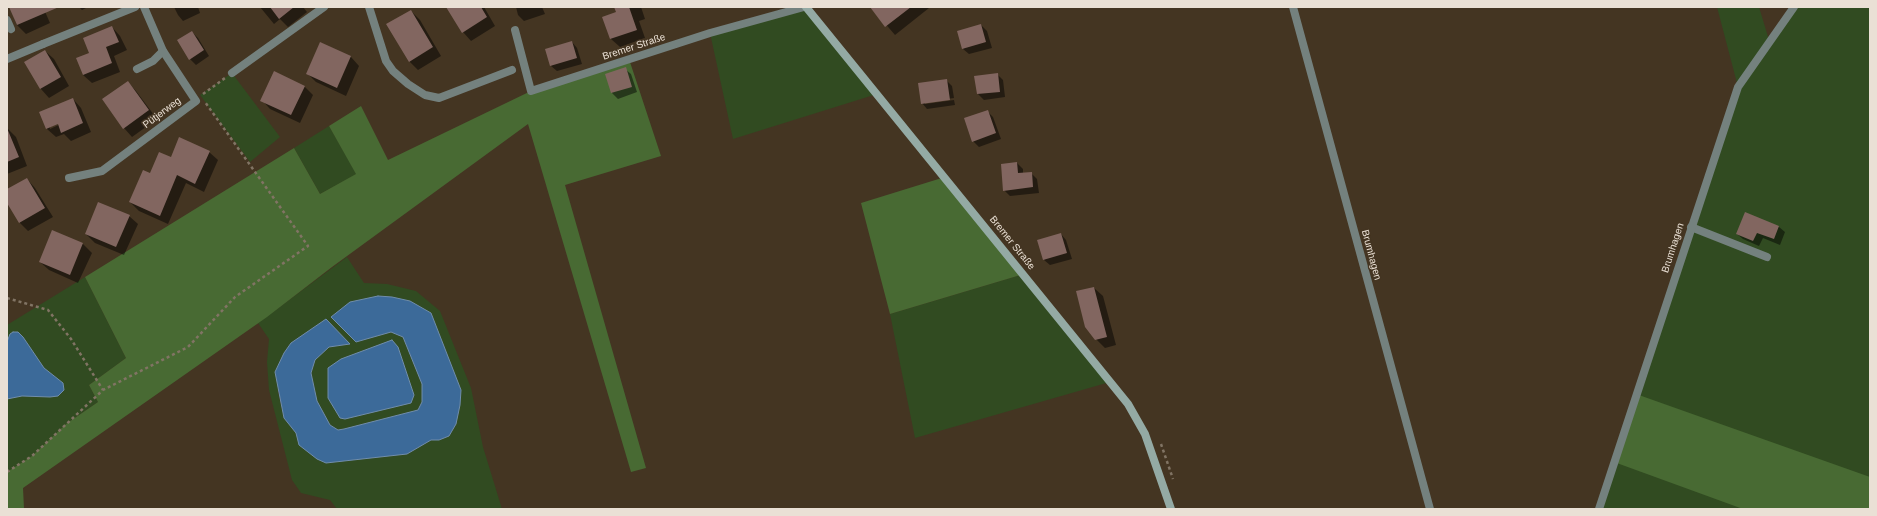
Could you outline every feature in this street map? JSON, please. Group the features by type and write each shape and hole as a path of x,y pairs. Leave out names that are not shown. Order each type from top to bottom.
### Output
{"street":[{"path":"7,59 135,7"},
{"name":"Pütjerweg","path":"69,178 102,171 198,98 163,51 144,7"},
{"path":"232,73 324,7"},
{"path":"369,7 386,61 393,71 408,84 425,95 439,98 512,70"},
{"name":"Bremer Straße","path":"515,30 531,91 710,33 805,7 1128,404 1145,434 1170,509"},
{"name":"Brumhagen","path":"1293,7 1430,509"},
{"name":"Brumhagen","path":"1598,509 1738,87 1794,7"},
{"path":"7,20 11,29"},
{"path":"137,69 153,61 163,51"},
{"path":"1691,227 1767,257"}],"path":[{"path":"7,472 32,456 103,390 188,347 235,297 308,246 198,98 232,73"},
{"path":"7,298 48,310 71,339 103,390"}],"green space":[{"path":"804,7 877,94 733,139 710,33"},
{"path":"1717,7 1759,7 1769,40 1794,7 1870,7 1870,509 1599,509 1738,87"},
{"path":"629,59 661,156 565,185 646,468 631,472 528,124 332,267 267,317 23,488 24,509 7,509 7,472 32,456 66,424 98,402 89,385 126,358 85,277 294,148 320,194 356,174 329,126 361,106 388,160 531,91"},
{"path":"232,73 280,137 250,162 200,95"},
{"path":"329,126 357,174 320,194 294,148"},
{"path":"945,177 1024,274 890,314 861,203"},
{"path":"347,257 364,283 387,284 416,291 440,311 471,388 483,447 502,509 337,509 330,500 301,493 292,480 269,390 267,362 269,339 258,323","holes":["431,313 456,424 449,436 439,440 431,440 407,454 299,445 296,433 284,418 278,392 278,381 284,353 291,343 326,319 350,344 329,347 315,360 311,373 317,401 330,425 338,430 418,410 422,402 422,384 403,337 391,332 356,342"]},
{"path":"1024,274 1110,382 915,438 890,314"},
{"path":"85,277 126,358 89,385 98,402 66,424 32,456 7,472 7,325"},
{"path":"1636,394 1870,477 1870,509 1743,509 1614,462"}],"water":[{"path":"378,296 410,301 431,313 461,390 456,424 449,436 439,440 431,440 407,454 326,463 317,459 299,445 296,433 284,418 275,372 284,353 291,343 326,319 350,344 329,347 315,360 311,373 317,401 330,425 338,430 344,429 418,410 422,402 422,384 403,337 391,332 356,342 331,317 350,302"},
{"path":"13,332 18,332 23,337 44,368 63,383 64,390 58,396 22,396 7,399 7,342 10,334"},
{"path":"392,340 398,347 414,395 411,403 345,419 340,418 328,398 328,368 341,359"}],"building":[{"path":"9,7 59,7 17,25"},
{"path":"270,7 294,7 279,19"},
{"path":"446,7 481,7 487,17 462,33"},
{"path":"614,7 629,7 637,30 610,39 602,17 616,12"},
{"path":"870,7 911,7 885,27"},
{"path":"411,10 433,47 409,62 386,24"},
{"path":"981,24 986,42 962,49 957,31"},
{"path":"112,26 119,42 106,47 112,63 83,75 76,58 89,53 83,38"},
{"path":"192,31 204,50 189,60 177,40"},
{"path":"572,41 577,58 550,66 545,49"},
{"path":"320,42 351,56 337,88 306,74"},
{"path":"45,50 61,77 40,89 24,62"},
{"path":"626,67 632,87 611,93 605,74"},
{"path":"274,71 305,86 291,115 260,101"},
{"path":"998,73 1000,92 977,94 974,76"},
{"path":"947,79 950,100 921,104 918,83"},
{"path":"128,81 149,110 123,129 102,99"},
{"path":"73,98 83,123 61,133 58,124 46,129 39,112"},
{"path":"988,110 996,133 972,142 964,118"},
{"path":"7,128 19,157 7,162"},
{"path":"179,137 210,151 195,184 177,175 160,216 129,202 143,170 150,173 159,152 171,157"},
{"path":"1017,162 1018,173 1032,172 1033,187 1003,191 1001,164"},
{"path":"27,178 45,208 19,223 7,203 7,189"},
{"path":"98,202 130,215 116,247 85,234"},
{"path":"1745,212 1779,226 1774,239 1757,233 1753,241 1736,234"},
{"path":"52,230 83,243 70,275 39,262"},
{"path":"1061,233 1067,253 1043,260 1037,240"},
{"path":"1094,287 1107,337 1095,340 1085,327 1076,291"}]}
